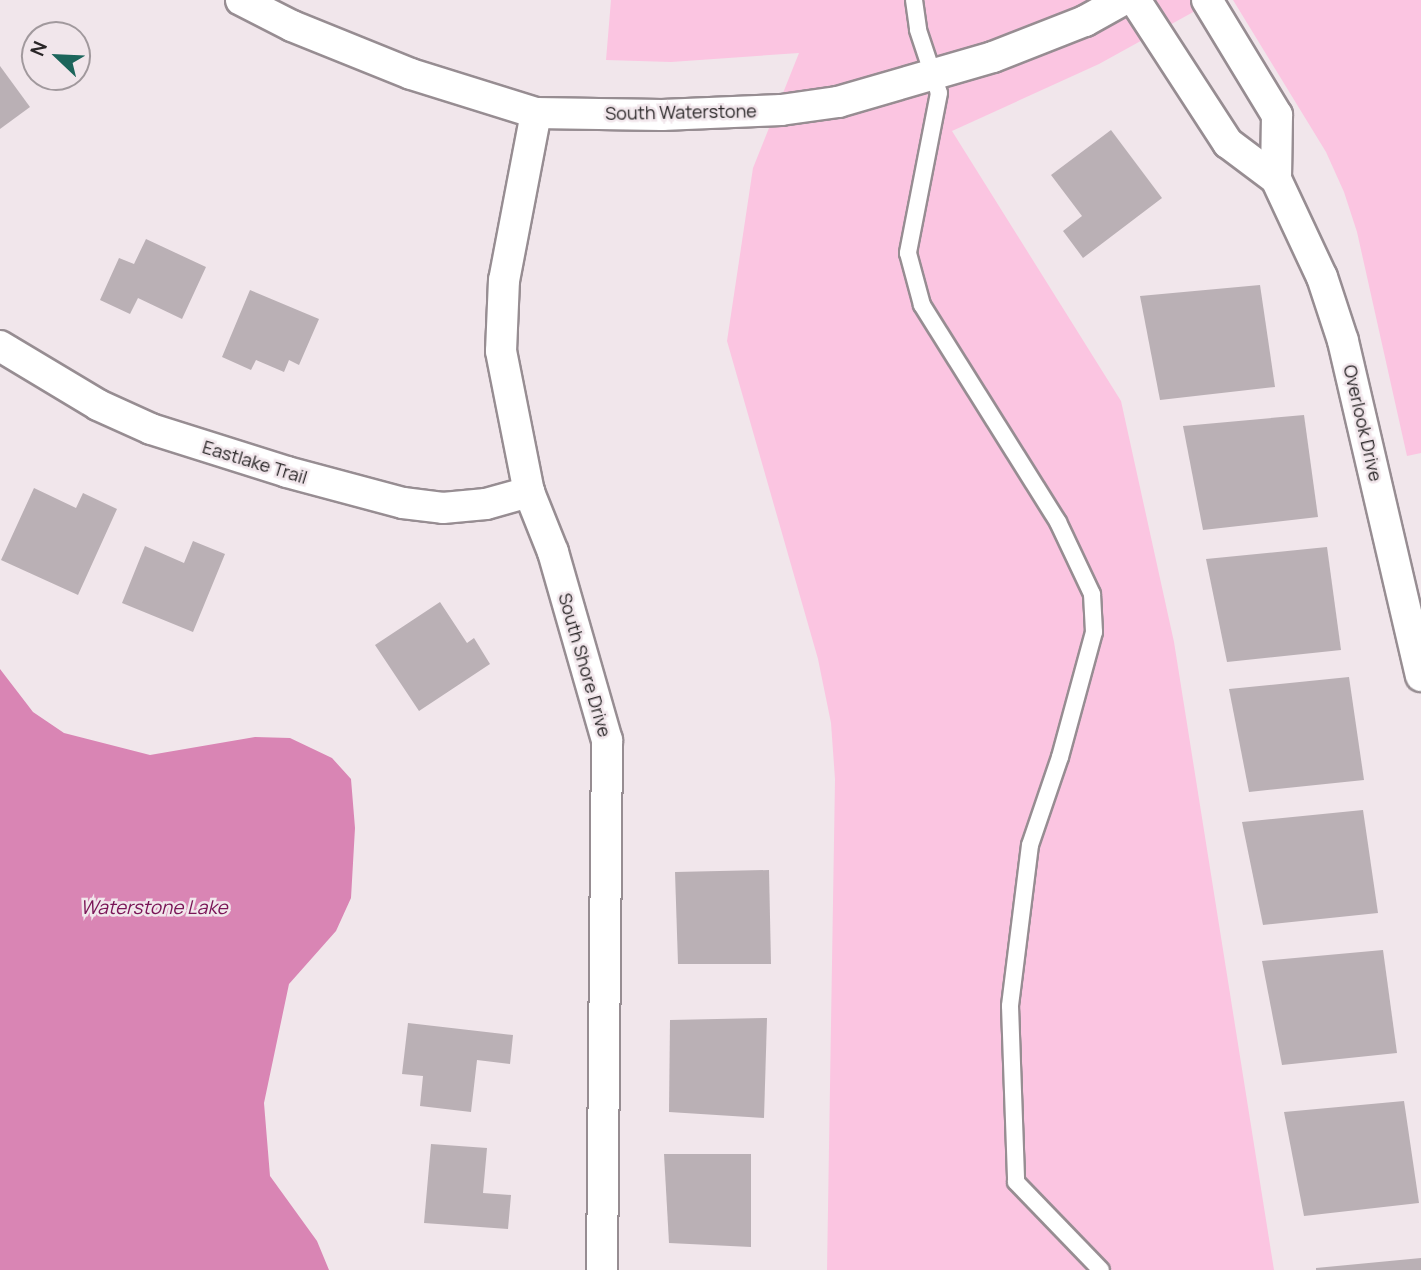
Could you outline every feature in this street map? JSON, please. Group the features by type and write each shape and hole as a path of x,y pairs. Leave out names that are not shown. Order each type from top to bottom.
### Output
{"street":[{"name":"South Waterstone","path":"241,0 292,26 411,74 536,113 781,110 838,102 933,76 1085,21 1123,0"},
{"name":"Overlook Drive","path":"1135,0 1228,143 1276,179"},
{"name":"Overlook Drive","path":"1207,0 1277,115 1276,179 1322,276 1343,341 1421,676"},
{"name":"South Shore Drive","path":"536,113 500,316 500,351 529,492 553,552 607,740 602,1270"},
{"name":"Eastlake Trail","path":"0,346 98,405 151,429 286,472 403,503 443,508 486,504 529,492"}],"lane":[{"path":"914,0 939,93 937,116 908,253 922,305 1058,522 1092,594 1094,632 1060,757 1030,845 1010,1006 1016,1182 1101,1270"}],"shaded area":[{"path":"611,0 1215,0 1099,64 952,131 1121,401 1174,642 1274,1270 827,1270 835,779 831,723 818,659 727,341 753,168 799,53 671,62 606,60"},
{"path":"1233,0 1421,0 1421,453 1407,456 1357,232 1344,192 1326,152"}],"water":[{"name":"Waterstone Lake","path":"0,669 33,712 64,733 150,755 255,737 290,738 332,758 351,779 355,828 351,898 336,931 289,984 264,1103 270,1176 317,1241 329,1270 0,1270"}],"building":[{"path":"0,66 30,107 0,129"},
{"path":"1111,130 1162,198 1083,258 1063,231 1082,216 1051,175"},
{"path":"146,239 206,267 182,319 138,298 130,314 100,300 119,258 134,264"},
{"path":"1260,285 1275,387 1160,400 1140,296"},
{"path":"250,290 319,319 299,365 289,360 284,372 256,360 251,370 222,357"},
{"path":"1304,415 1318,517 1203,530 1183,426"},
{"path":"34,488 76,508 83,493 117,509 78,595 1,560"},
{"path":"193,541 225,554 193,632 122,603 145,546 184,563"},
{"path":"1327,547 1341,650 1227,662 1206,559"},
{"path":"440,602 467,643 474,638 490,664 419,711 375,645"},
{"path":"1349,677 1364,780 1249,792 1229,689"},
{"path":"1363,810 1378,913 1263,925 1242,822"},
{"path":"769,870 771,964 678,964 675,872"},
{"path":"1383,950 1397,1053 1282,1065 1262,961"},
{"path":"767,1018 764,1118 669,1112 670,1020"},
{"path":"408,1023 513,1035 510,1064 477,1060 471,1112 420,1106 423,1076 402,1074"},
{"path":"1404,1101 1419,1203 1304,1216 1284,1112"},
{"path":"431,1144 487,1148 483,1193 511,1195 508,1229 424,1223"},
{"path":"664,1154 751,1154 751,1247 669,1243"},
{"path":"1421,1258 1421,1270 1316,1270 1316,1268"}]}
